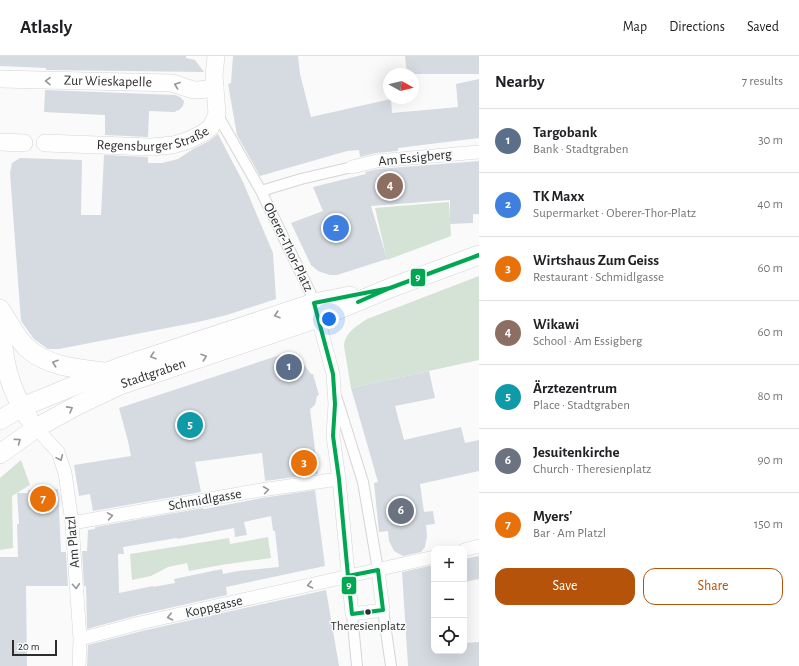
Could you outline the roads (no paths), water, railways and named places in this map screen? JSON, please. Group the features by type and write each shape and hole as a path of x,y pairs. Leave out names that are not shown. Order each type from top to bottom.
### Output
{"main road":[{"path":"316,311 390,288 479,255"},
{"path":"0,309 19,338 33,353 56,364 107,372"},
{"name":"Stadtgraben","path":"0,420 22,407 107,372 316,311"},
{"name":"Stadtgraben","path":"0,454 36,428 78,405 120,385 316,311"},
{"path":"0,323 3,355 10,384 22,407 36,428"}],"street":[{"name":"Regensburger Straße","path":"45,143 151,147 173,145 189,140 203,133 211,127 217,114 214,76 216,56"},
{"name":"Zur Wieskapelle","path":"0,79 172,83 193,91 215,87"},
{"name":"Oberer-Thor-Platz","path":"217,114 261,191 310,292 316,311"},
{"path":"0,142 24,143"},
{"name":"Am Essigberg","path":"352,167 377,162 479,152"},
{"name":"Oberer-Thor-Platz","path":"261,191 301,179 352,167"},
{"path":"316,311 333,374 335,391 333,436 339,479 357,666"},
{"path":"335,391 363,482 378,570 391,666"},
{"name":"Am Platzl","path":"36,428 58,452 62,462 69,492 80,639 79,666"},
{"name":"Schmidlgasse","path":"72,523 261,490 339,479"},
{"path":"467,549 479,546"},
{"name":"Koppgasse","path":"80,639 140,623 431,558"},
{"path":"352,614 383,610"}],"place":[{"name":"Wikawi","path":"390,186"},
{"name":"TK Maxx","path":"336,228"},
{"name":"Targobank","path":"289,367"},
{"name":"Ärztezentrum","path":"190,425"},
{"name":"Wirtshaus Zum Geiss","path":"304,463"},
{"name":"Myers'","path":"43,499"},
{"name":"Jesuitenkirche","path":"401,511"},
{"name":"Theresienplatz","path":"368,612"}]}
